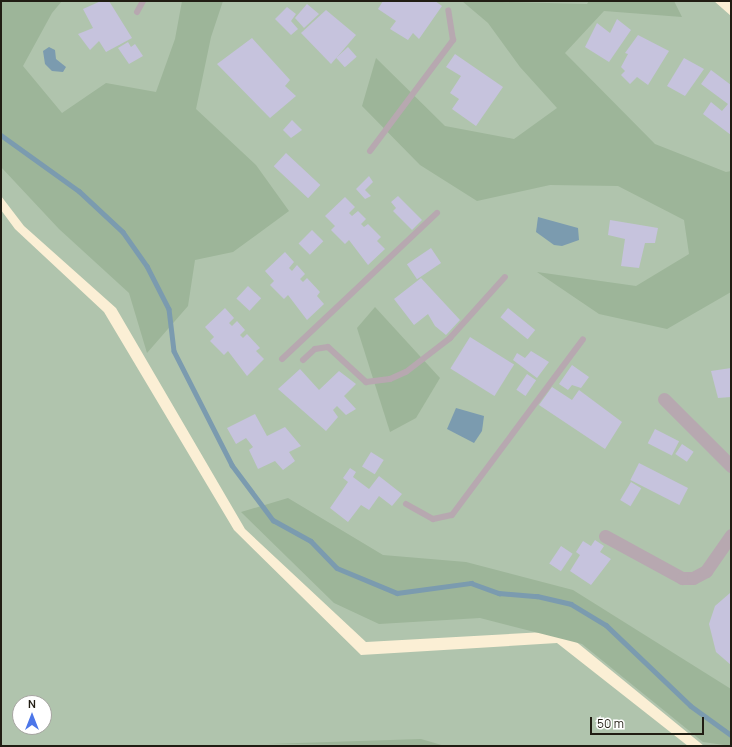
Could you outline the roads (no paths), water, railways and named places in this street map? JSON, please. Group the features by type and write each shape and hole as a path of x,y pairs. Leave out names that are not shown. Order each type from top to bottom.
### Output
{"street":[{"path":"664,399 731,466"},
{"path":"605,536 682,578 693,578 706,570 731,535"}],"lane":[{"path":"137,12 143,1"},
{"path":"370,151 453,40 448,10"},
{"path":"282,359 437,213"},
{"path":"302,360 315,349 328,347 366,382 390,379 406,372 450,338 505,277"},
{"path":"406,504 433,519 452,515 583,339"}],"water":[{"path":"49,47 55,50 56,59 66,67 63,72 52,71 45,64 43,51"},
{"path":"538,217 578,228 579,240 562,246 554,245 536,232"},
{"path":"456,408 484,416 482,431 474,443 447,429"}],"waterway":[{"path":"1,135 79,191 123,232 147,266 169,309 174,351 232,465 273,520 311,541 337,568 397,593 471,583 499,593 537,596 571,604 606,625 691,706 731,735"}]}
